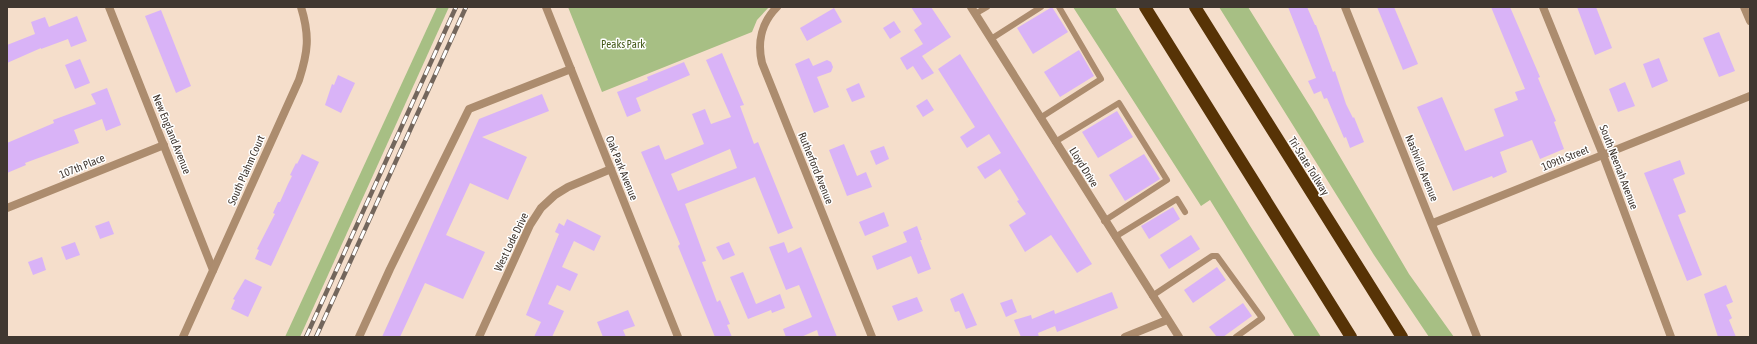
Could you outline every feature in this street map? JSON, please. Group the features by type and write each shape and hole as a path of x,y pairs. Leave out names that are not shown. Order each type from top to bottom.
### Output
{"highway":[{"path":"1145,7 1351,337"},
{"name":"Tri-State Tollway","path":"1195,7 1402,337"}],"street":[{"name":"New England Avenue","path":"109,7 213,270"},
{"name":"South Plahm Court","path":"183,337 299,80 306,59 308,41 306,23 301,7"},
{"name":"Oak Park Avenue","path":"546,7 678,337"},
{"name":"Rutherford Avenue","path":"777,7 768,17 762,31 760,46 762,63 872,337"},
{"name":"Nashville Avenue","path":"1345,7 1477,337"},
{"name":"South Neenah Avenue","path":"1544,7 1603,155 1671,337"},
{"path":"1744,7 1750,22"},
{"name":"Lloyd Drive","path":"973,11 1104,221 1179,337"},
{"path":"359,337 390,269 468,109 570,69"},
{"name":"109th Street","path":"1432,223 1750,96"},
{"name":"107th Place","path":"7,208 164,145"},
{"name":"West Lode Drive","path":"479,337 530,225 541,208 554,195 568,187 611,169"},
{"path":"1125,337 1167,320"}],"lane":[{"path":"973,11 987,7"},
{"path":"991,39 1041,7"},
{"path":"1040,118 1101,79 1059,7"},
{"path":"1055,142 1119,103 1123,109 1167,180 1104,221"},
{"path":"1115,237 1176,199 1185,212"},
{"path":"1152,296 1212,256 1217,256 1262,318 1236,337"}],"green space":[{"path":"437,7 449,7 300,337 285,337"},
{"name":"Peaks Park","path":"568,7 769,7 757,20 752,32 602,92"},
{"path":"1073,7 1115,7 1250,226 1321,337 1295,337 1210,200 1201,206"},
{"path":"1219,7 1248,7 1313,111 1409,274 1454,337 1429,337 1374,255"}],"building":[{"path":"911,7 931,7 951,37 922,56 934,73 922,80 913,66 907,70 900,58 923,44 914,30 922,24"},
{"path":"1052,7 1068,32 1033,54 1017,28"},
{"path":"1288,7 1307,7 1316,25 1333,72 1335,71 1346,104 1353,118 1354,117 1364,142 1350,148 1346,137 1344,138 1327,98 1324,99 1321,91 1314,94 1308,81 1316,78"},
{"path":"1377,7 1394,7 1418,64 1403,70"},
{"path":"1491,7 1510,7 1540,77 1538,78 1556,121 1554,122 1564,149 1540,159 1532,140 1500,152 1507,172 1493,178 1492,176 1453,191 1417,107 1442,97 1465,151 1504,136 1494,109 1518,100 1515,92 1525,89"},
{"path":"1577,7 1596,7 1612,48 1595,55"},
{"path":"834,8 842,22 807,41 800,28"},
{"path":"161,10 191,86 176,93 145,16"},
{"path":"77,16 87,41 71,47 68,39 41,48 7,63 7,45 35,34 31,22 45,17 49,27"},
{"path":"894,21 901,32 890,39 883,28"},
{"path":"1719,32 1735,71 1719,77 1703,38"},
{"path":"1079,50 1094,76 1060,97 1044,72"},
{"path":"722,53 744,105 740,106 754,144 758,142 793,228 778,234 755,177 685,204 706,261 702,262 717,302 720,300 730,324 727,325 732,337 715,337 678,246 680,244 641,152 659,145 665,160 704,144 692,114 705,109 711,124 731,117 706,60","holes":["730,149 737,168 678,191 671,174"]},
{"path":"960,54 1092,264 1077,273 1051,235 1025,252 1009,225 1026,214 1017,201 1019,200 1000,169 985,179 977,167 1001,153 989,134 967,148 960,137 975,127 938,69"},
{"path":"809,58 813,66 827,60 831,62 833,67 831,72 817,77 829,107 814,113 795,64"},
{"path":"1659,58 1668,81 1652,88 1643,64"},
{"path":"80,59 90,83 75,89 65,65"},
{"path":"684,62 690,75 636,98 641,111 627,117 617,92 648,80 647,77"},
{"path":"338,75 355,83 341,113 325,105 332,84 334,85"},
{"path":"1625,82 1635,106 1618,112 1609,89"},
{"path":"859,83 865,97 852,102 846,89"},
{"path":"107,88 121,125 106,131 102,119 74,130 79,143 25,163 26,165 7,173 7,143 54,123 53,120 96,104 91,94"},
{"path":"542,94 549,111 482,137 527,157 508,200 470,183 446,235 485,252 463,299 425,283 400,337 382,337 479,119"},
{"path":"927,99 934,110 923,117 916,106"},
{"path":"1117,111 1133,137 1098,158 1082,132"},
{"path":"844,144 857,176 866,172 872,187 847,196 829,150"},
{"path":"884,146 889,159 876,165 870,151"},
{"path":"302,154 319,162 271,266 255,259 259,250 257,249 275,214 273,213 278,202 280,202 292,176 290,175"},
{"path":"1144,154 1160,179 1125,201 1109,175"},
{"path":"1680,160 1685,174 1673,179 1686,212 1678,215 1702,275 1687,281 1644,173"},
{"path":"1173,207 1180,219 1149,239 1141,226"},
{"path":"884,212 889,226 865,236 859,222"},
{"path":"567,219 601,236 594,251 574,241 562,267 578,274 570,291 557,285 548,304 564,311 552,337 534,337 541,322 526,315 559,234 555,232 559,223 564,226"},
{"path":"109,221 114,234 100,239 95,226"},
{"path":"917,226 922,240 920,240 931,269 918,274 911,256 877,270 872,256 907,242 903,232"},
{"path":"1191,235 1200,249 1169,269 1160,255"},
{"path":"75,242 80,255 66,260 61,247"},
{"path":"729,242 735,255 723,260 716,247"},
{"path":"784,242 788,253 801,247 837,337 819,337 817,330 801,337 786,337 783,329 812,317 799,285 786,290 769,247"},
{"path":"42,257 46,270 33,275 28,262"},
{"path":"1217,267 1226,280 1193,303 1184,290"},
{"path":"743,272 756,304 780,294 785,308 772,313 771,310 748,319 730,277"},
{"path":"245,279 262,287 248,317 231,309 235,300 233,299"},
{"path":"1726,285 1733,302 1726,305 1732,318 1729,320 1736,337 1718,337 1704,294"},
{"path":"1112,292 1118,308 1057,332 1055,326 1038,333 1039,337 1021,337 1014,320 1031,315 1032,319 1054,310 1055,314"},
{"path":"963,293 977,325 966,329 959,311 955,312 950,299"},
{"path":"917,297 923,311 898,321 892,306"},
{"path":"1012,299 1017,312 1006,317 1000,303"},
{"path":"1243,303 1252,316 1223,337 1217,337 1209,327"},
{"path":"628,310 635,326 623,330 626,337 603,337 597,322"}],"railway":[{"path":"306,337 456,7"},
{"path":"316,337 466,7"}]}
